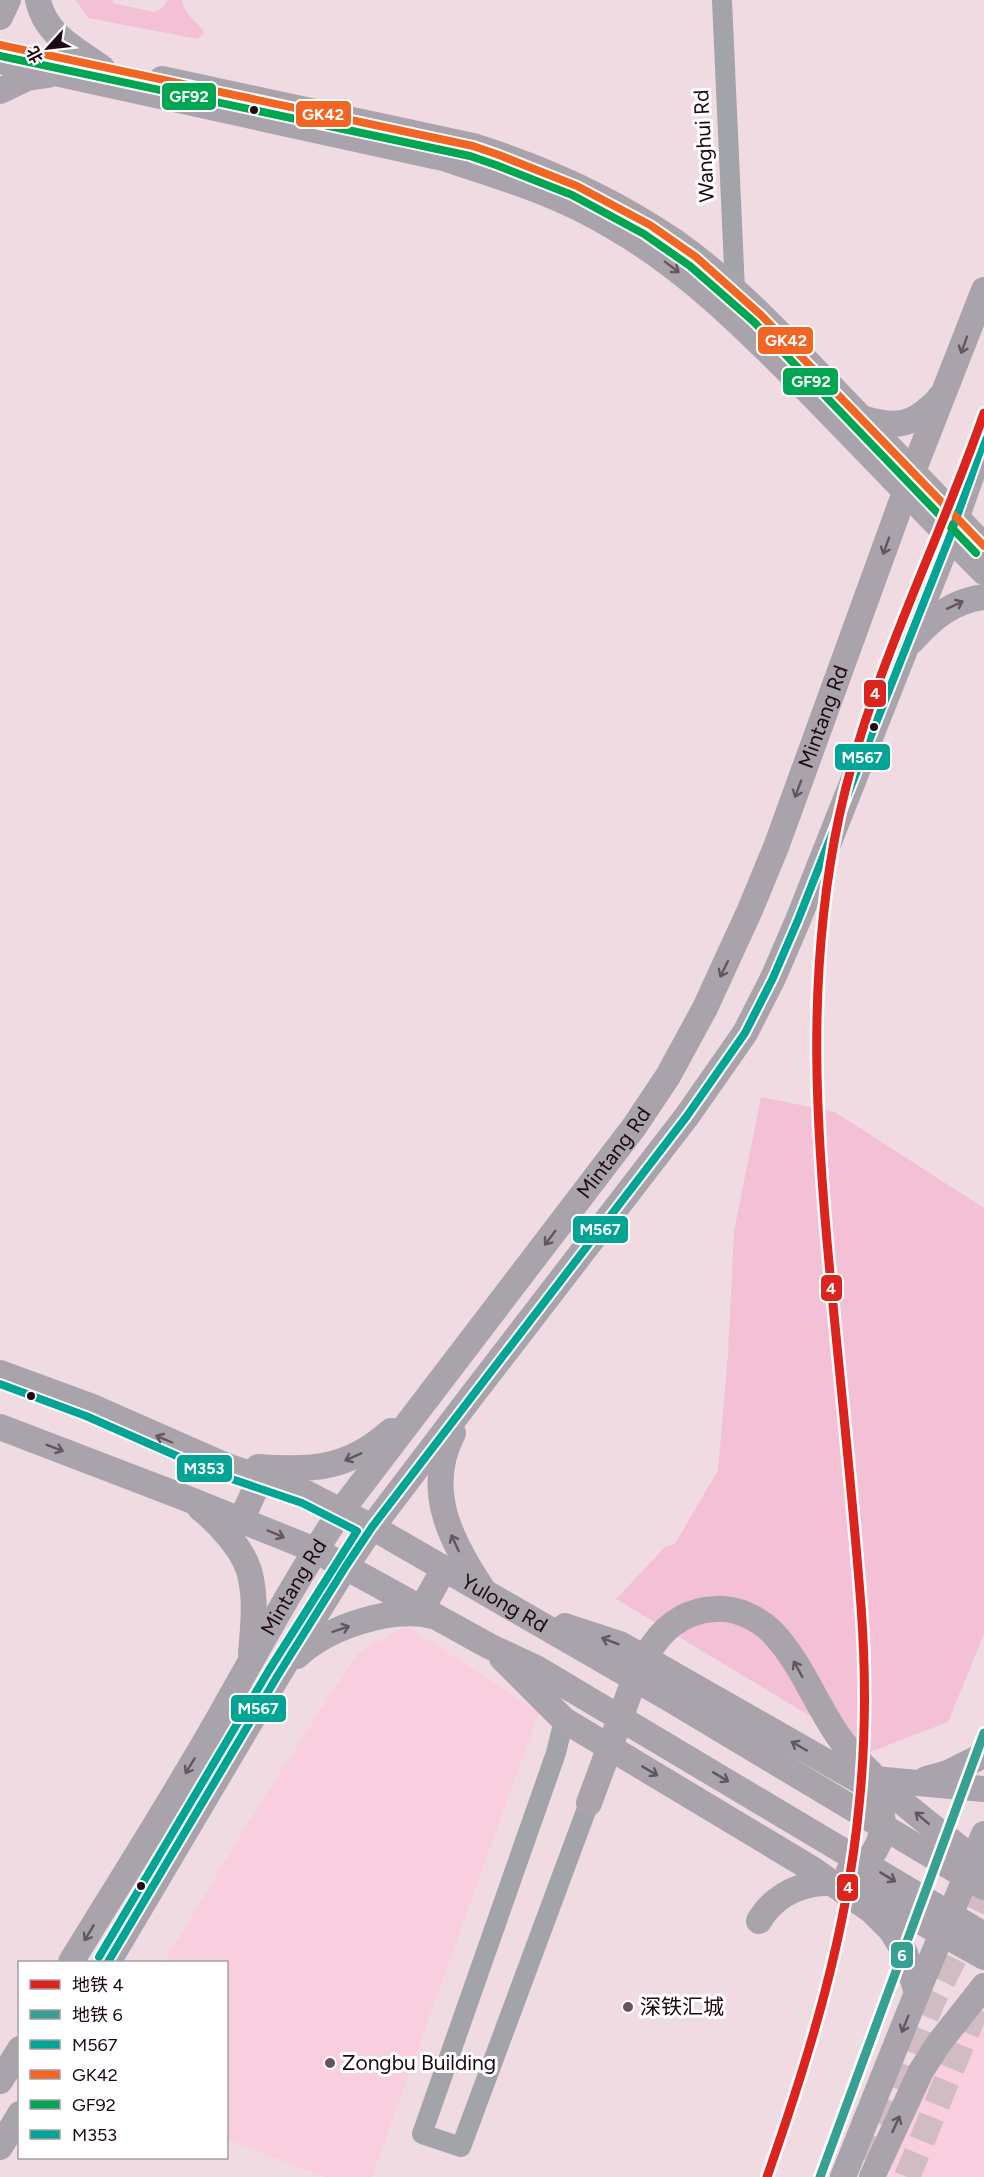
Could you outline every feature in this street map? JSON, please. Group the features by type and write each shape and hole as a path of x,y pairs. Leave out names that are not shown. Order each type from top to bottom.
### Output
{"main road":[{"path":"0,17 8,0"},
{"path":"38,0 44,20 54,33 102,68"},
{"path":"0,45 473,146 518,160 555,175 630,213 674,241 735,290 861,418 909,482"},
{"path":"0,61 443,158 512,179 575,206 625,234 702,290 748,330 909,482 953,527 984,572"},
{"path":"0,91 27,78 60,75"},
{"name":"Mintang Rd","path":"72,1961 220,1716 315,1550 341,1511 634,1127 668,1076 731,956 776,847 909,482 984,290"},
{"path":"861,418 878,423 897,424 916,419 937,402 951,378"},
{"name":"Mintang Rd","path":"109,1961 278,1675 372,1527 687,1116 745,1032 773,978 798,920 953,527 984,440"},
{"path":"953,527 984,546"},
{"path":"902,653 925,625 944,610 968,599 984,597"},
{"name":"Yulong Rd","path":"0,1373 90,1406 224,1465 306,1493 372,1527 670,1699 984,1887"},
{"path":"224,1465 297,1470 339,1463 359,1455 378,1442 431,1394"},
{"path":"470,1398 449,1440 440,1468 440,1499 463,1560 485,1593"},
{"name":"Yulong Rd","path":"0,1428 315,1550 489,1646 536,1668 984,1935"},
{"path":"241,1520 261,1477"},
{"path":"188,1499 206,1513 246,1563 254,1600 250,1660"},
{"path":"278,1675 315,1641 343,1627 389,1616 429,1612 444,1569"},
{"path":"589,1803 638,1670 652,1644 671,1626 693,1613 718,1608 731,1610 757,1620 781,1642 829,1721 852,1753 926,1822 984,1867"},
{"path":"517,1610 620,1644 850,1775 870,1790 878,1802 883,1828 880,1842 873,1854 852,1870 825,1873 812,1869"},
{"path":"489,1646 564,1720 812,1869 872,1911 891,1930 905,1953 917,1993"},
{"path":"908,1782 948,1773 984,1755"},
{"path":"850,1775 984,1789"},
{"path":"843,2177 984,1834"},
{"path":"759,1921 776,1900 804,1886 823,1883 851,1887 883,1901 984,1957"},
{"path":"872,2177 921,2071 939,2043 984,1986"},
{"path":"0,2081 18,2052"},
{"path":"0,2147 18,2117"}],"street":[{"name":"Wanghui Rd","path":"722,0 735,290"},
{"path":"220,1716 244,1732"},
{"path":"564,1720 556,1753 422,2134 461,2147 589,1803"}],"shaded area":[{"path":"76,0 113,0 113,3 154,12 162,8 168,0 182,0 186,11 204,33 198,39 88,18"},
{"path":"761,1097 835,1112 984,1208 984,1634 948,1722 870,1752 616,1599 665,1547 675,1544 718,1470 728,1354 734,1231"},
{"path":"406,1626 539,1712 372,2177 325,2177 228,2139 228,1961 165,1961 262,1800 358,1653"},
{"path":"984,2004 984,2177 888,2177 929,2066"}],"tunnel":[{"path":"867,2161 932,2002 984,1898"},
{"path":"907,2177 981,1997"}],"metro line":[{"name":"4","path":"767,2177 811,2041 836,1948 853,1854 863,1756 864,1656 861,1606 826,1234 818,1115 818,996 821,936 828,877 839,817 868,714 984,413"},
{"name":"6","path":"820,2177 984,1733"}],"transit line":[{"name":"GK42","path":"0,45 473,146 577,186 650,225 696,257 761,315 984,546"},
{"name":"GF92","path":"0,56 470,156 572,195 644,234 690,266 754,322 976,553"},
{"name":"M567","path":"109,1961 278,1675 372,1527 687,1116 745,1033 773,978 798,920 950,536 984,440"},
{"name":"M353","path":"0,1384 86,1416 220,1475 302,1503 357,1531 269,1670 99,1957"}],"place":[{"name":"深铁汇城","path":"628,2007"},
{"name":"Zongbu Building","path":"330,2063"}]}
